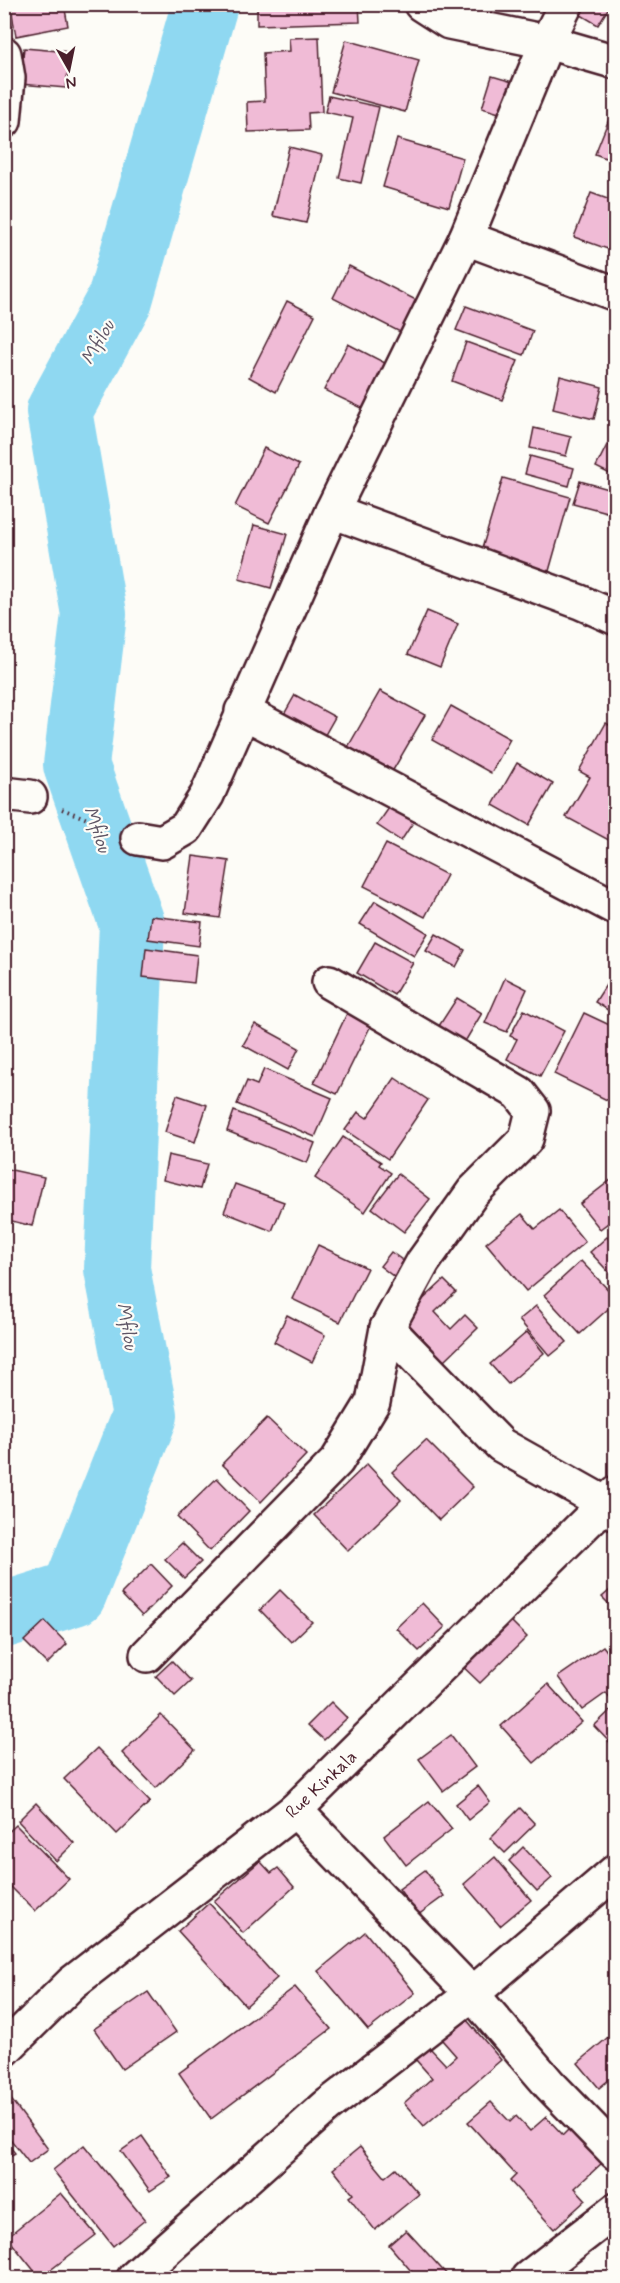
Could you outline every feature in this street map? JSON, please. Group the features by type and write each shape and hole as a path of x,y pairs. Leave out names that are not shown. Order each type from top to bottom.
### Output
{"street":[{"path":"421,4 449,22 547,42 615,62"},
{"path":"138,838 162,842 186,828 207,795 242,711 332,511 466,238 547,42 566,4"},
{"path":"4,54 8,78 4,121"},
{"path":"466,238 615,294"},
{"path":"332,511 580,602 615,618"},
{"path":"242,711 615,908"},
{"path":"147,1655 337,1461 373,1402 387,1328 423,1262 473,1192 526,1139 532,1111 519,1093 329,982"},
{"path":"387,1328 501,1445 612,1503"},
{"name":"Rue Kinkala","path":"4,2050 72,1983 295,1810 612,1503"},
{"path":"295,1810 472,1994 550,2085 615,2153"},
{"path":"134,2278 327,2106 472,1994 615,1871"},
{"path":"528,2278 615,2210"}],"path":[{"path":"17,796 138,838"}],"building":[{"path":"10,4 64,4 68,26 16,36"},
{"path":"257,4 359,4 360,22 257,25"},
{"path":"587,4 611,4 598,25 581,15"},
{"path":"319,37 322,112 308,113 309,130 248,132 247,102 265,101 263,53 290,51 289,38"},
{"path":"346,40 419,60 405,112 331,92"},
{"path":"24,48 70,52 66,88 20,84"},
{"path":"492,76 516,83 506,115 482,108"},
{"path":"329,96 379,107 361,183 339,178 353,118 325,112"},
{"path":"616,105 616,162 595,154"},
{"path":"397,139 463,158 449,207 383,187"},
{"path":"289,147 322,155 306,223 273,216"},
{"path":"591,193 616,202 616,252 574,237"},
{"path":"349,266 418,301 402,333 333,298"},
{"path":"287,301 315,315 276,392 249,377"},
{"path":"466,306 533,331 524,355 456,330"},
{"path":"466,342 518,361 502,400 452,381"},
{"path":"348,344 387,364 364,409 324,390"},
{"path":"560,376 602,387 594,419 553,409"},
{"path":"534,428 571,437 566,456 530,448"},
{"path":"607,445 616,449 616,477 596,467"},
{"path":"264,448 299,465 269,523 235,506"},
{"path":"530,456 574,468 569,486 525,474"},
{"path":"503,478 570,497 549,571 481,552"},
{"path":"580,481 616,491 610,513 573,503"},
{"path":"254,525 287,534 271,588 239,579"},
{"path":"427,611 458,624 440,667 408,654"},
{"path":"380,691 425,715 392,772 348,747"},
{"path":"295,695 335,717 322,740 282,718"},
{"path":"451,706 510,739 491,773 432,740"},
{"path":"606,723 616,729 616,844 566,817 590,777 579,771"},
{"path":"517,763 553,784 529,825 493,805"},
{"path":"391,805 414,821 401,841 377,825"},
{"path":"386,844 447,875 425,917 364,886"},
{"path":"193,856 229,861 220,918 185,913"},
{"path":"375,901 428,933 414,956 360,924"},
{"path":"151,916 202,922 199,946 148,939"},
{"path":"436,934 465,950 456,967 426,951"},
{"path":"375,942 413,963 394,995 357,973"},
{"path":"146,948 197,955 194,983 143,977"},
{"path":"615,971 616,1005 611,1012 595,1002"},
{"path":"505,978 527,989 507,1032 485,1023"},
{"path":"457,998 482,1013 463,1045 437,1029"},
{"path":"350,1007 374,1019 337,1094 314,1083"},
{"path":"524,1010 564,1031 540,1076 507,1059 517,1039 510,1036"},
{"path":"584,1013 616,1028 616,1088 609,1101 554,1074"},
{"path":"255,1024 299,1048 288,1070 243,1045"},
{"path":"264,1069 332,1098 315,1137 237,1104 247,1081 257,1085"},
{"path":"395,1078 428,1100 388,1159 345,1130 358,1112 367,1118"},
{"path":"177,1095 207,1105 195,1142 165,1132"},
{"path":"234,1111 315,1143 307,1163 227,1131"},
{"path":"343,1137 381,1162 379,1165 391,1173 365,1212 315,1178"},
{"path":"168,1155 207,1164 200,1189 163,1180"},
{"path":"7,1169 44,1177 32,1226 4,1219"},
{"path":"398,1174 430,1199 404,1232 372,1208"},
{"path":"616,1176 616,1217 600,1229 580,1204"},
{"path":"235,1184 284,1202 272,1231 224,1212"},
{"path":"559,1210 585,1242 526,1291 486,1243 522,1214 535,1229"},
{"path":"607,1237 616,1246 616,1280 590,1252"},
{"path":"318,1245 367,1268 340,1322 292,1299"},
{"path":"391,1252 409,1265 398,1280 380,1266"},
{"path":"581,1261 616,1298 616,1302 580,1334 544,1295"},
{"path":"444,1280 456,1292 435,1312 451,1329 465,1315 478,1328 444,1361 403,1318"},
{"path":"536,1306 567,1342 550,1356 519,1320"},
{"path":"287,1315 325,1335 312,1362 274,1342"},
{"path":"527,1332 544,1353 508,1384 490,1364"},
{"path":"267,1418 306,1455 261,1502 222,1464"},
{"path":"426,1440 473,1487 439,1520 392,1472"},
{"path":"367,1464 401,1500 348,1551 314,1515"},
{"path":"217,1478 249,1511 210,1551 177,1517"},
{"path":"182,1543 201,1562 184,1578 165,1559"},
{"path":"151,1564 172,1586 142,1616 121,1594"},
{"path":"616,1585 616,1611 602,1597"},
{"path":"280,1590 312,1622 291,1642 260,1610"},
{"path":"422,1603 445,1627 419,1651 396,1628"},
{"path":"504,1614 527,1637 480,1683 456,1660"},
{"path":"45,1621 67,1644 47,1664 24,1641"},
{"path":"603,1646 616,1663 616,1697 611,1700 606,1693 582,1710 558,1677"},
{"path":"172,1661 191,1681 175,1696 156,1676"},
{"path":"548,1684 582,1722 534,1763 501,1726"},
{"path":"331,1702 347,1718 324,1740 308,1725"},
{"path":"616,1705 616,1749 594,1726"},
{"path":"161,1715 195,1750 156,1788 122,1753"},
{"path":"451,1735 475,1767 443,1791 419,1759"},
{"path":"97,1748 150,1802 117,1834 64,1779"},
{"path":"478,1786 490,1802 468,1820 456,1804"},
{"path":"429,1801 452,1829 406,1865 384,1836"},
{"path":"36,1803 74,1843 56,1861 18,1821"},
{"path":"520,1808 535,1824 505,1853 490,1838"},
{"path":"16,1825 69,1879 35,1911 4,1880 4,1836"},
{"path":"523,1847 552,1878 537,1891 509,1861"},
{"path":"495,1857 531,1900 500,1926 464,1884"},
{"path":"260,1861 271,1873 278,1868 294,1887 243,1933 214,1901"},
{"path":"425,1870 444,1896 418,1915 399,1889"},
{"path":"209,1903 277,1978 246,2006 178,1931"},
{"path":"365,1932 415,1993 368,2030 318,1971"},
{"path":"295,1987 331,2029 211,2119 179,2073"},
{"path":"148,1992 176,2032 122,2069 94,2029"},
{"path":"466,2019 501,2060 424,2126 404,2103 432,2078 416,2060 430,2048 446,2065 456,2056 442,2040"},
{"path":"614,2032 616,2074 599,2088 578,2063"},
{"path":"7,2094 48,2149 29,2163 4,2131"},
{"path":"491,2102 510,2122 516,2116 530,2131 546,2117 563,2135 570,2128 602,2163 575,2188 586,2200 554,2229 510,2181 516,2175 468,2122"},
{"path":"142,2136 171,2177 150,2191 121,2151"},
{"path":"4,2140 15,2153 4,2160"},
{"path":"84,2145 145,2220 113,2246 53,2170"},
{"path":"360,2147 385,2177 396,2168 419,2194 375,2230 349,2197 353,2194 333,2169"},
{"path":"61,2193 96,2235 40,2278 7,2237"},
{"path":"406,2230 450,2278 417,2278 389,2245"}],"waterway":[{"name":"Mfilou","path":"4,1615 74,1593 145,1415 117,1269 132,924 76,765 94,614 59,411 120,299 205,4"}]}
